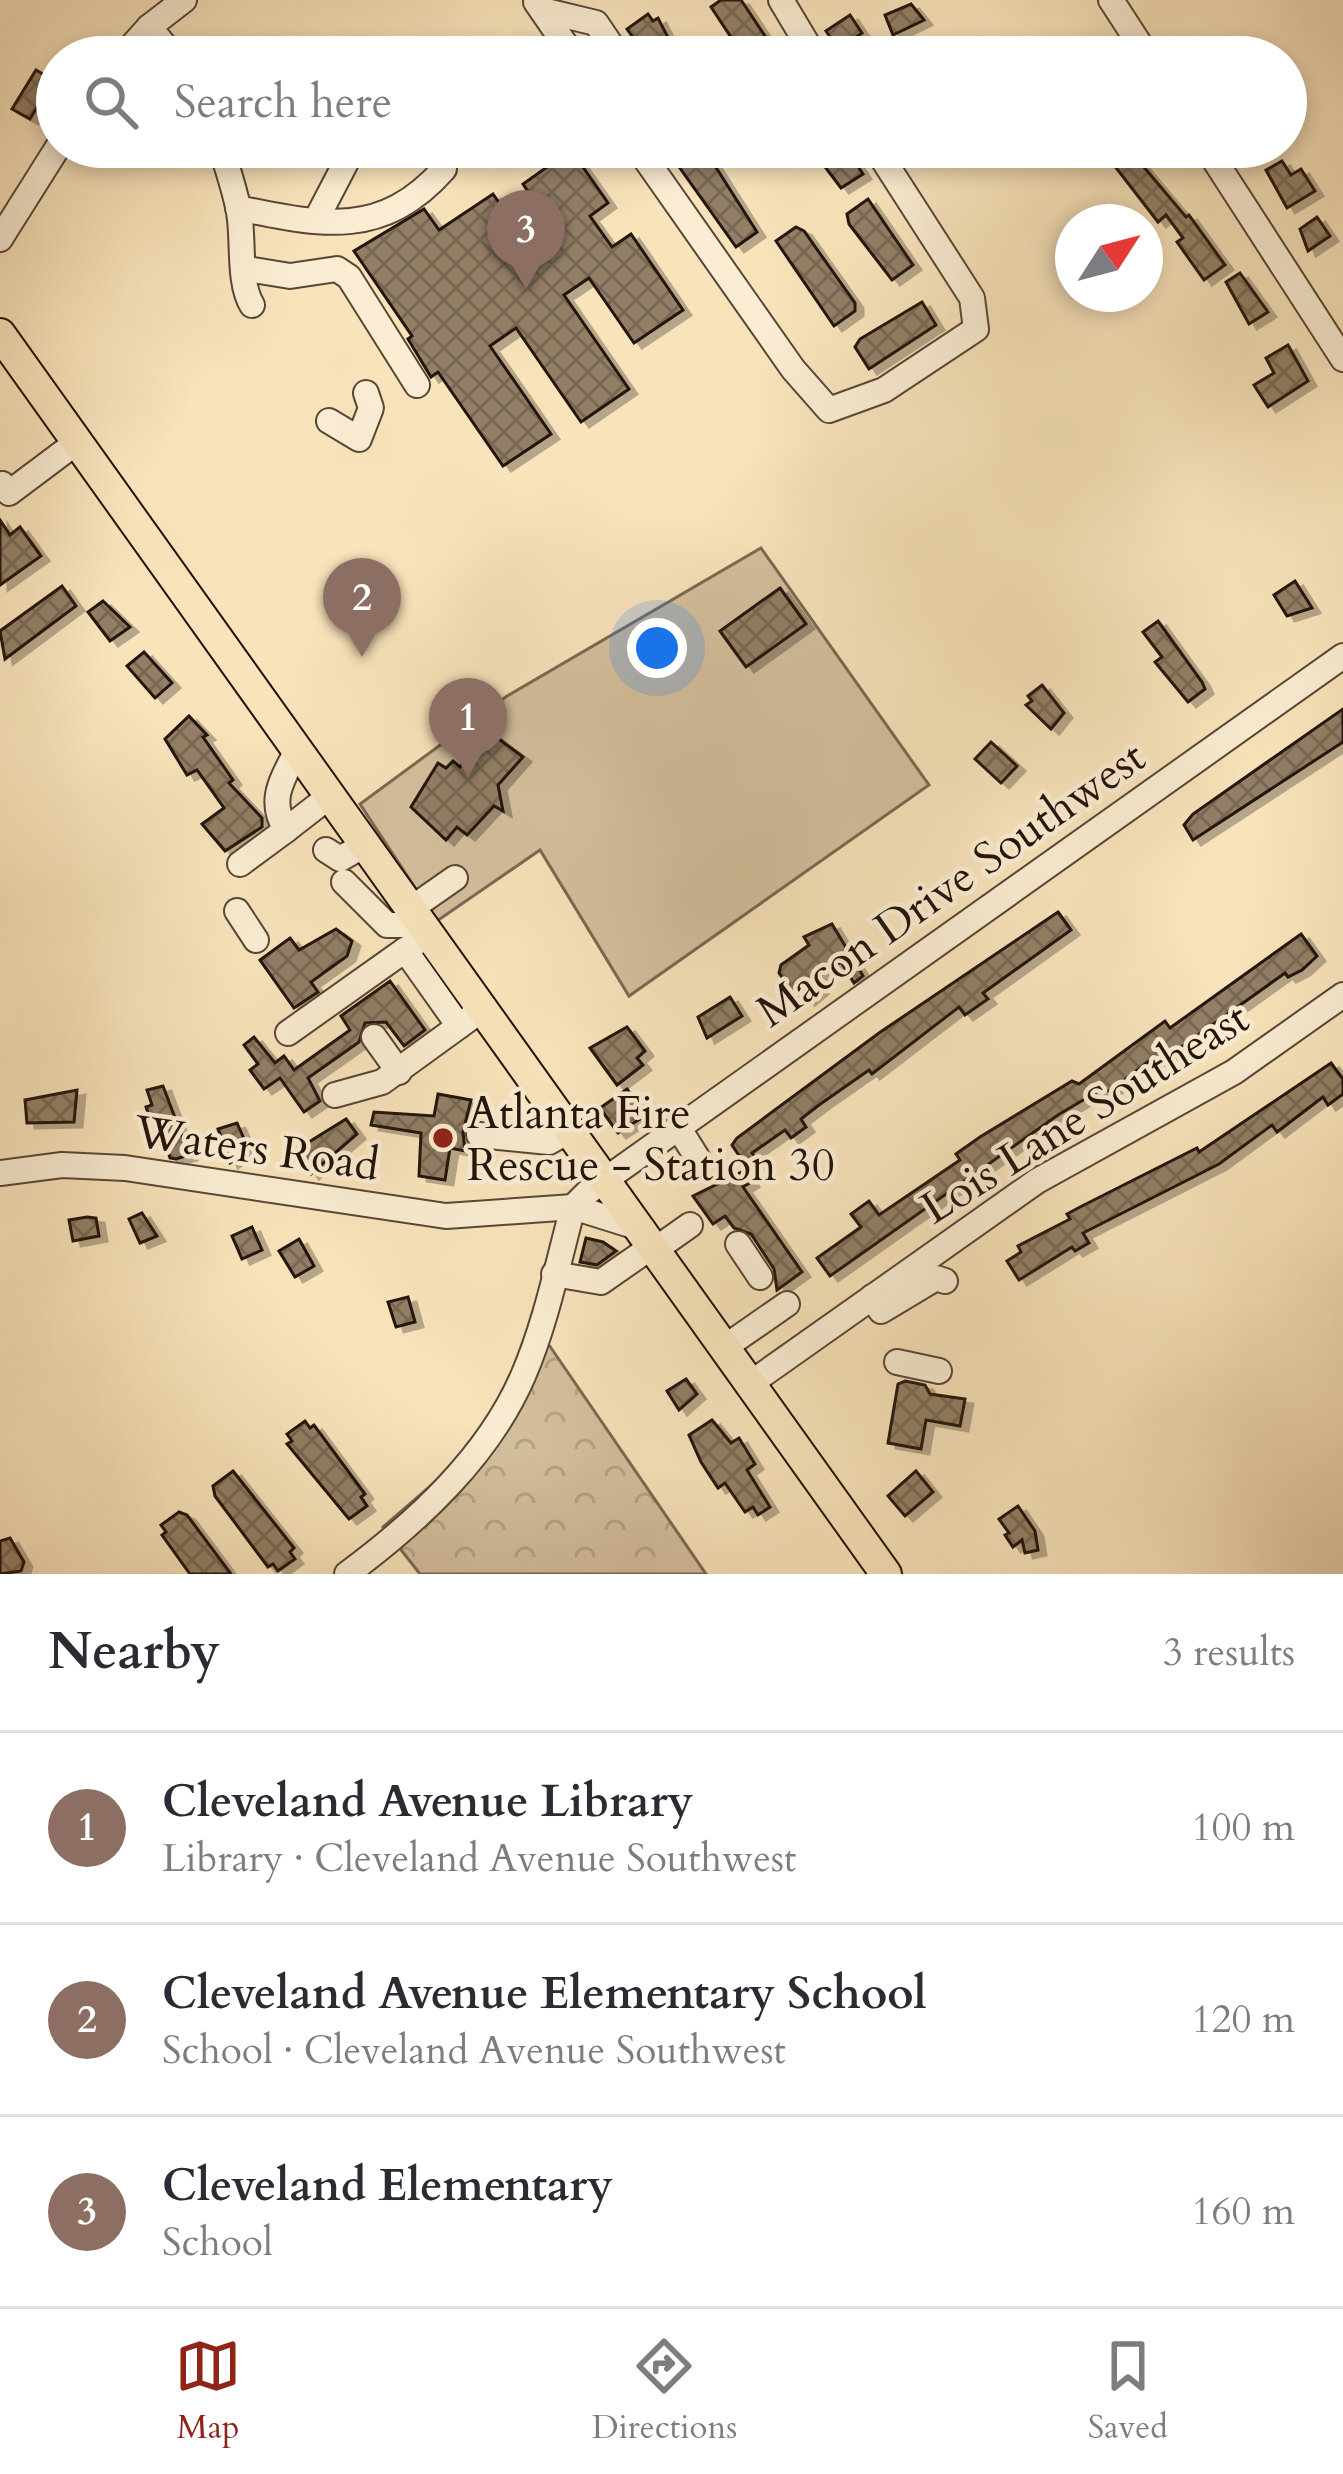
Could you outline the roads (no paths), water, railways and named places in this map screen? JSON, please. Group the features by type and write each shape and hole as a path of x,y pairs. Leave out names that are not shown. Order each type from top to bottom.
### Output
{"main road":[{"path":"0,335 366,844 444,978 484,1008 606,1178 647,1245 687,1280 710,1311 725,1347 886,1574"}],"street":[{"path":"153,14 184,0"},
{"path":"782,0 803,36"},
{"path":"1111,0 1134,36"},
{"path":"538,5 559,36"},
{"path":"538,5 596,23 605,36"},
{"path":"3,228 44,168"},
{"path":"227,168 247,269 244,291 252,305"},
{"path":"317,218 343,168"},
{"path":"238,208 350,225 390,213 444,168"},
{"path":"652,168 793,368 829,410 884,390 976,329 972,298 888,168"},
{"path":"1220,168 1343,359"},
{"path":"247,269 290,276 337,269 349,277 417,385"},
{"path":"329,421 359,439 370,408 366,393"},
{"path":"10,493 77,442"},
{"name":"Macon Drive Southwest","path":"573,1208 677,1127 1343,656"},
{"path":"286,830 273,809 274,799 298,748"},
{"path":"240,865 332,795"},
{"path":"326,850 340,859 366,844"},
{"path":"288,1034 417,927 455,878"},
{"path":"344,882 387,925 417,927"},
{"path":"237,911 256,940"},
{"path":"444,978 458,1026"},
{"name":"Lois Lane Southeast","path":"751,1383 1037,1181 1234,1072 1343,995"},
{"path":"335,1094 399,1072 484,1008"},
{"path":"374,1037 399,1072"},
{"path":"677,1127 698,1159"},
{"path":"478,1135 549,1142 572,1130"},
{"name":"Waters Road","path":"0,1173 62,1165 125,1168 446,1216 573,1208 608,1216 647,1245"},
{"path":"347,1574 434,1499 501,1420 524,1374 573,1208"},
{"path":"554,1274 601,1282 647,1245 689,1225"},
{"path":"738,1244 760,1277"},
{"path":"872,1298 881,1311 936,1278 945,1281"},
{"path":"725,1347 787,1304"},
{"path":"897,1363 939,1371"}],"place":[{"name":"Cleveland Elementary","path":"526,289"},
{"name":"Cleveland Avenue Elementary School","path":"362,657"},
{"name":"Cleveland Avenue Library","path":"468,777"},
{"name":"Atlanta Fire Rescue - Station 30","path":"443,1138"}]}
